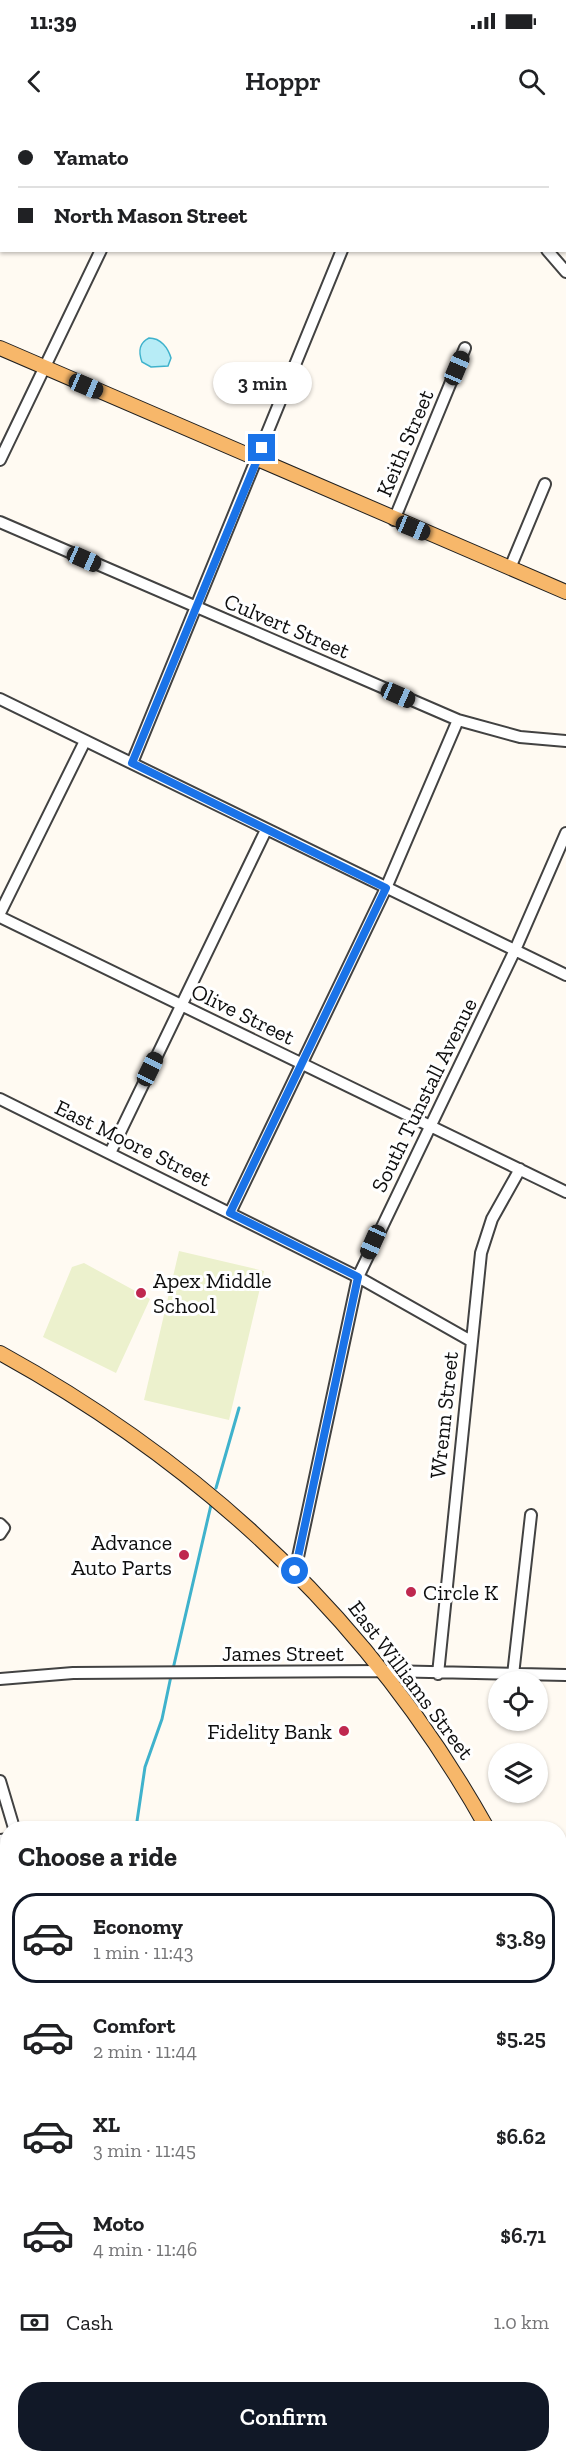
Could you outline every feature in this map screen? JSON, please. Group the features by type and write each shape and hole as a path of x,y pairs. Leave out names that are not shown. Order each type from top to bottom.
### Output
{"main road":[{"path":"0,348 394,520 566,592"},
{"name":"East Williams Street","path":"0,1353 138,1438 210,1494 295,1571 339,1617 384,1671 442,1754 484,1821"}],"street":[{"path":"0,460 100,252"},
{"path":"132,763 341,252"},
{"path":"550,252 566,272"},
{"name":"Keith Street","path":"394,520 465,348"},
{"path":"510,567 545,484"},
{"name":"Culvert Street","path":"0,522 458,720 519,737 566,741"},
{"path":"0,699 566,975"},
{"path":"230,1213 386,888 458,720"},
{"path":"0,915 85,741"},
{"path":"110,1153 266,830"},
{"name":"South Tunstall Avenue","path":"295,1571 358,1277 515,950 566,833"},
{"name":"Olive Street","path":"0,915 566,1192"},
{"name":"East Moore Street","path":"0,1099 358,1277 471,1341"},
{"name":"Wrenn Street","path":"438,1674 471,1341 486,1236 519,1169"},
{"path":"513,1671 531,1515"},
{"name":"James Street","path":"0,1679 73,1673 384,1671 488,1675"},
{"name":"James Street","path":"548,1675 566,1675"},
{"path":"0,1781 12,1821"}],"green space":[{"path":"179,1251 264,1271 229,1420 144,1400"},
{"path":"84,1263 150,1299 116,1373 43,1337 72,1267"}],"water":[{"path":"149,338 157,340 166,347 171,358 168,366 151,367 142,362 140,348"}],"waterway":[{"path":"216,1488 239,1408"},
{"path":"173,1669 211,1505"},
{"path":"137,1821 145,1767 162,1719 171,1676"}],"place":[{"name":"Apex Middle School","path":"141,1293"},
{"name":"Advance Auto Parts","path":"184,1555"},
{"name":"Circle K","path":"411,1592"},
{"name":"Fidelity Bank","path":"344,1731"}],"route":[{"path":"262,448 132,763 386,888 230,1213 358,1277 295,1571"}]}
